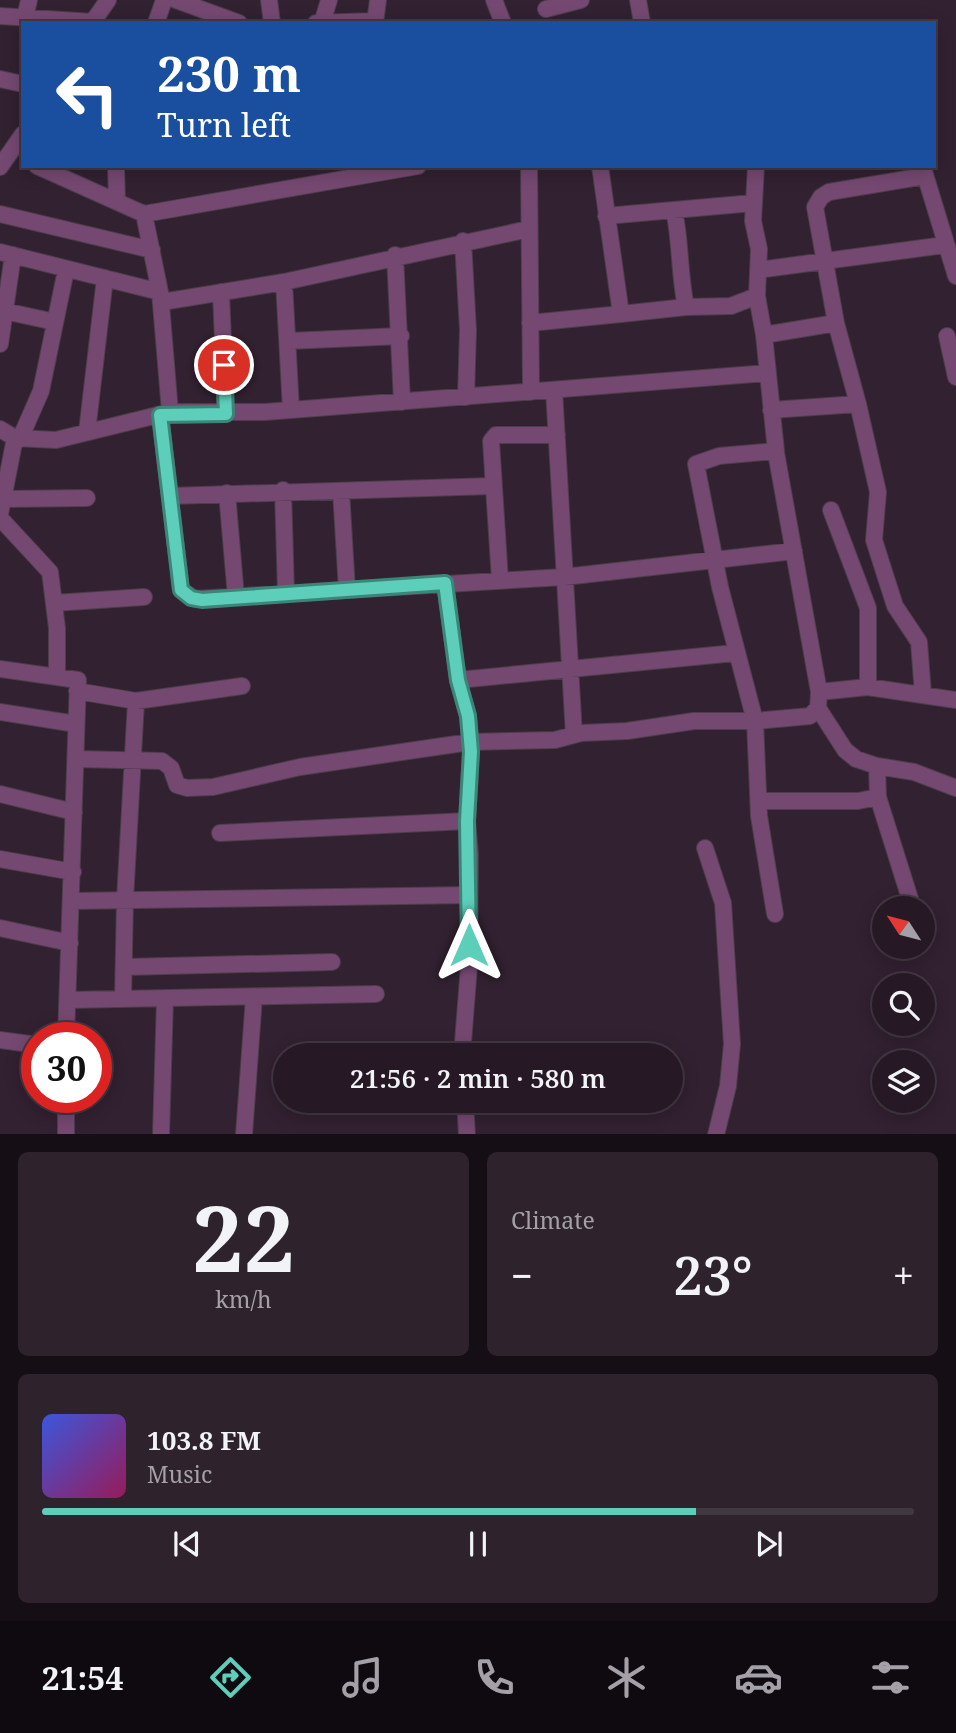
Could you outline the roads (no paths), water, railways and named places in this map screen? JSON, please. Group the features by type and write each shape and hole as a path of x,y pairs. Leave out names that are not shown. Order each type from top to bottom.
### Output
{"street":[{"path":"25,18 29,0"},
{"path":"157,21 164,0"},
{"path":"176,0 234,21"},
{"path":"269,0 272,21"},
{"path":"322,21 329,0"},
{"path":"375,21 378,0"},
{"path":"494,0 502,21"},
{"path":"546,11 581,0"},
{"path":"638,0 642,21"},
{"path":"0,16 80,21"},
{"path":"0,79 21,84"},
{"path":"2,157 21,136"},
{"path":"2,157 21,160"},
{"path":"41,168 144,214 407,168"},
{"path":"116,168 117,202"},
{"path":"529,168 531,392"},
{"path":"600,168 606,216 619,282 621,314"},
{"path":"756,168 753,221 759,249 757,296 764,335 775,447 818,701 845,750 856,759 877,766 914,772 956,788"},
{"path":"923,694 919,642 895,606 874,540 878,492 836,323 815,207 821,197 829,192 924,171 956,276"},
{"path":"606,216 753,203"},
{"path":"674,210 681,244 680,279 686,307"},
{"path":"0,214 152,250"},
{"path":"144,214 161,297 170,496 181,590 195,599 564,577 794,551"},
{"path":"0,344 7,254 105,278 161,297 221,292 284,282 463,241 529,229"},
{"path":"463,241 468,330 466,397"},
{"path":"758,270 945,245"},
{"path":"396,256 402,402"},
{"path":"1,510 18,438 41,391 66,270"},
{"path":"87,432 105,278"},
{"path":"284,282 291,410"},
{"path":"221,292 226,414"},
{"path":"530,323 686,307 731,306 757,296"},
{"path":"3,310 55,322"},
{"path":"764,335 836,323"},
{"path":"289,341 401,335"},
{"path":"947,336 956,377"},
{"path":"0,429 18,438 56,440 165,413 226,414 291,410 768,373"},
{"path":"554,390 573,735"},
{"path":"771,410 858,404"},
{"path":"500,580 490,444 493,437 557,435"},
{"path":"775,447 776,451 719,456 696,464 735,653 755,721 765,867 775,914"},
{"path":"170,496 283,490 341,491 492,486"},
{"path":"283,490 286,593"},
{"path":"341,491 347,590"},
{"path":"227,493 236,597"},
{"path":"1,510 87,498"},
{"path":"1,510 50,572 57,677"},
{"path":"831,510 868,608 868,687"},
{"path":"445,583 458,680 465,698 470,742 467,821 469,966 463,1043"},
{"path":"54,603 144,597"},
{"path":"458,680 735,653"},
{"path":"0,669 78,680 67,1022"},
{"path":"77,691 136,701 243,686"},
{"path":"76,759 166,762 177,785 199,789 300,767 470,742 555,740 573,735 694,721 803,718 810,716 818,701 868,687 956,700"},
{"path":"123,999 125,900 136,701"},
{"path":"0,712 76,724"},
{"path":"877,766 878,797 909,896"},
{"path":"0,794 74,812"},
{"path":"759,801 858,801 878,797"},
{"path":"220,832 467,821"},
{"path":"705,848 723,903 732,1044 728,1086 716,1134"},
{"path":"0,859 73,872"},
{"path":"72,901 469,895"},
{"path":"0,928 70,943"},
{"path":"125,967 332,962"},
{"path":"68,1000 376,994"},
{"path":"244,1134 254,997"},
{"path":"161,1134 165,999"},
{"path":"0,1040 21,1043"},
{"path":"66,1113 66,1134"},
{"path":"466,1113 467,1134"}]}
